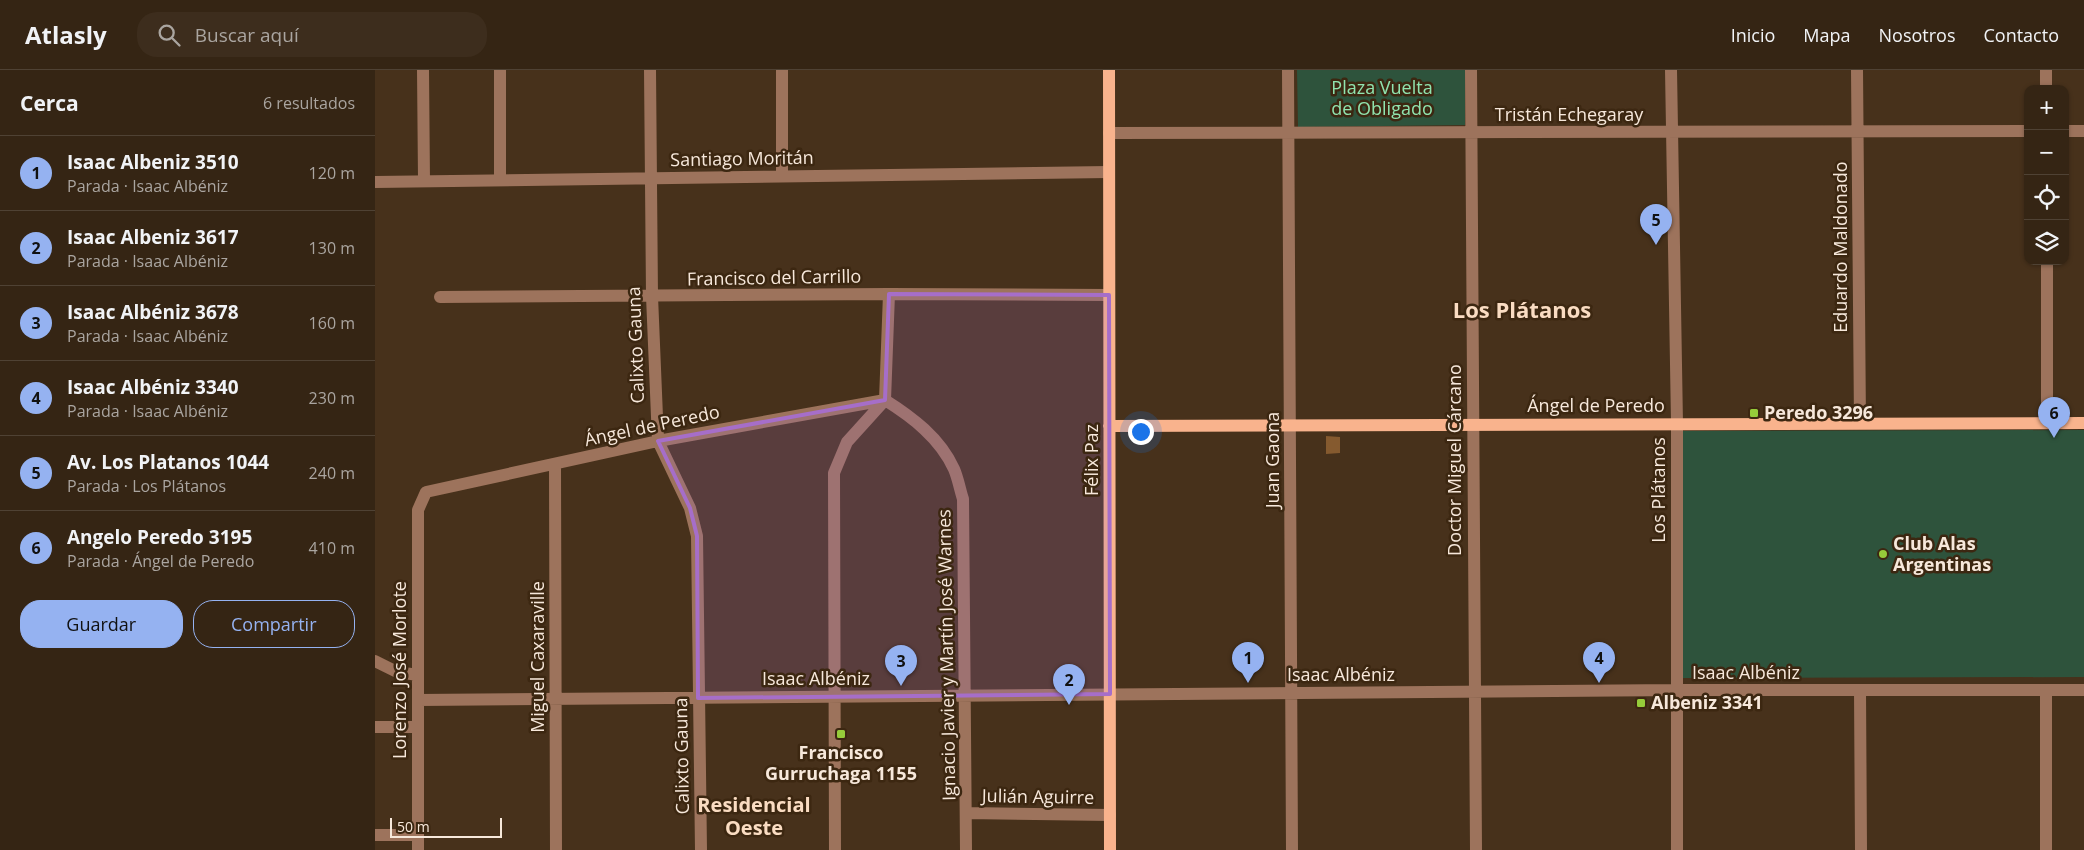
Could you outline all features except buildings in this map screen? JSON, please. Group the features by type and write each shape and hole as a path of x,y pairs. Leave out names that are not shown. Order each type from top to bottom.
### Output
{"main road":[{"name":"Félix Paz","path":"1109,70 1110,850"},
{"name":"Ángel de Peredo","path":"1109,426 2084,423"}],"street":[{"path":"423,70 424,180"},
{"path":"500,179 501,70"},
{"name":"Calixto Gauna","path":"650,70 652,296 658,441 690,508 697,536 701,850"},
{"path":"781,70 782,176"},
{"name":"Juan Gaona","path":"1288,70 1292,850"},
{"name":"Doctor Miguel Cárcano","path":"1471,70 1476,850"},
{"name":"Los Plátanos","path":"1671,70 1677,423 1677,850"},
{"name":"Eduardo Maldonado","path":"1857,70 1860,423"},
{"path":"2046,70 2046,85"},
{"name":"Tristán Echegaray","path":"1109,132 2024,132"},
{"path":"2069,132 2084,132"},
{"name":"Santiago Moritán","path":"375,182 1109,172"},
{"path":"2047,265 2047,423"},
{"path":"835,850 834,473 847,442 885,400 889,294"},
{"name":"Francisco del Carrillo","path":"440,296 1109,295"},
{"name":"Ángel de Peredo","path":"426,492 658,441 885,400"},
{"name":"Ignacio Javier y Martín José Warnes","path":"885,400 924,428 942,449 954,469 963,499 966,850"},
{"name":"Miguel Caxaraville","path":"555,464 556,850"},
{"name":"Lorenzo José Morlote","path":"419,850 417,727 418,510 426,492"},
{"path":"375,661 397,672 418,676"},
{"name":"Isaac Albéniz","path":"418,700 1677,690 2084,690"},
{"path":"1860,690 1861,850"},
{"path":"2046,690 2046,850"},
{"path":"375,727 417,727"},
{"name":"Julián Aguirre","path":"966,813 1110,815"},
{"path":"375,835 418,835"}],"highlighted area":[{"path":"889,294 1109,295 1110,694 698,698 697,536 690,508 658,441 885,400"}],"green space":[{"name":"Plaza Vuelta de Obligado","path":"1297,70 1465,70 1465,125 1298,127"},
{"name":"Club Alas Argentinas","path":"2084,430 2084,677 1681,678 1681,431"}],"place":[{"name":"Av. Los Platanos 1044","path":"1656,245"},
{"name":"Peredo 3296","path":"1754,413"},
{"name":"Angelo Peredo 3195","path":"2054,438"},
{"name":"Club Alas Argentinas","path":"1883,554"},
{"name":"Isaac Albeniz 3510","path":"1248,683"},
{"name":"Isaac Albéniz 3340","path":"1599,683"},
{"name":"Isaac Albéniz 3678","path":"901,686"},
{"name":"Albeniz 3341","path":"1641,703"},
{"name":"Isaac Albeniz 3617","path":"1069,705"},
{"name":"Francisco Gurruchaga 1155","path":"841,734"}],"district":[{"name":"Los Plátanos","path":"1522,310"},
{"name":"Residencial Oeste","path":"754,816"}]}
